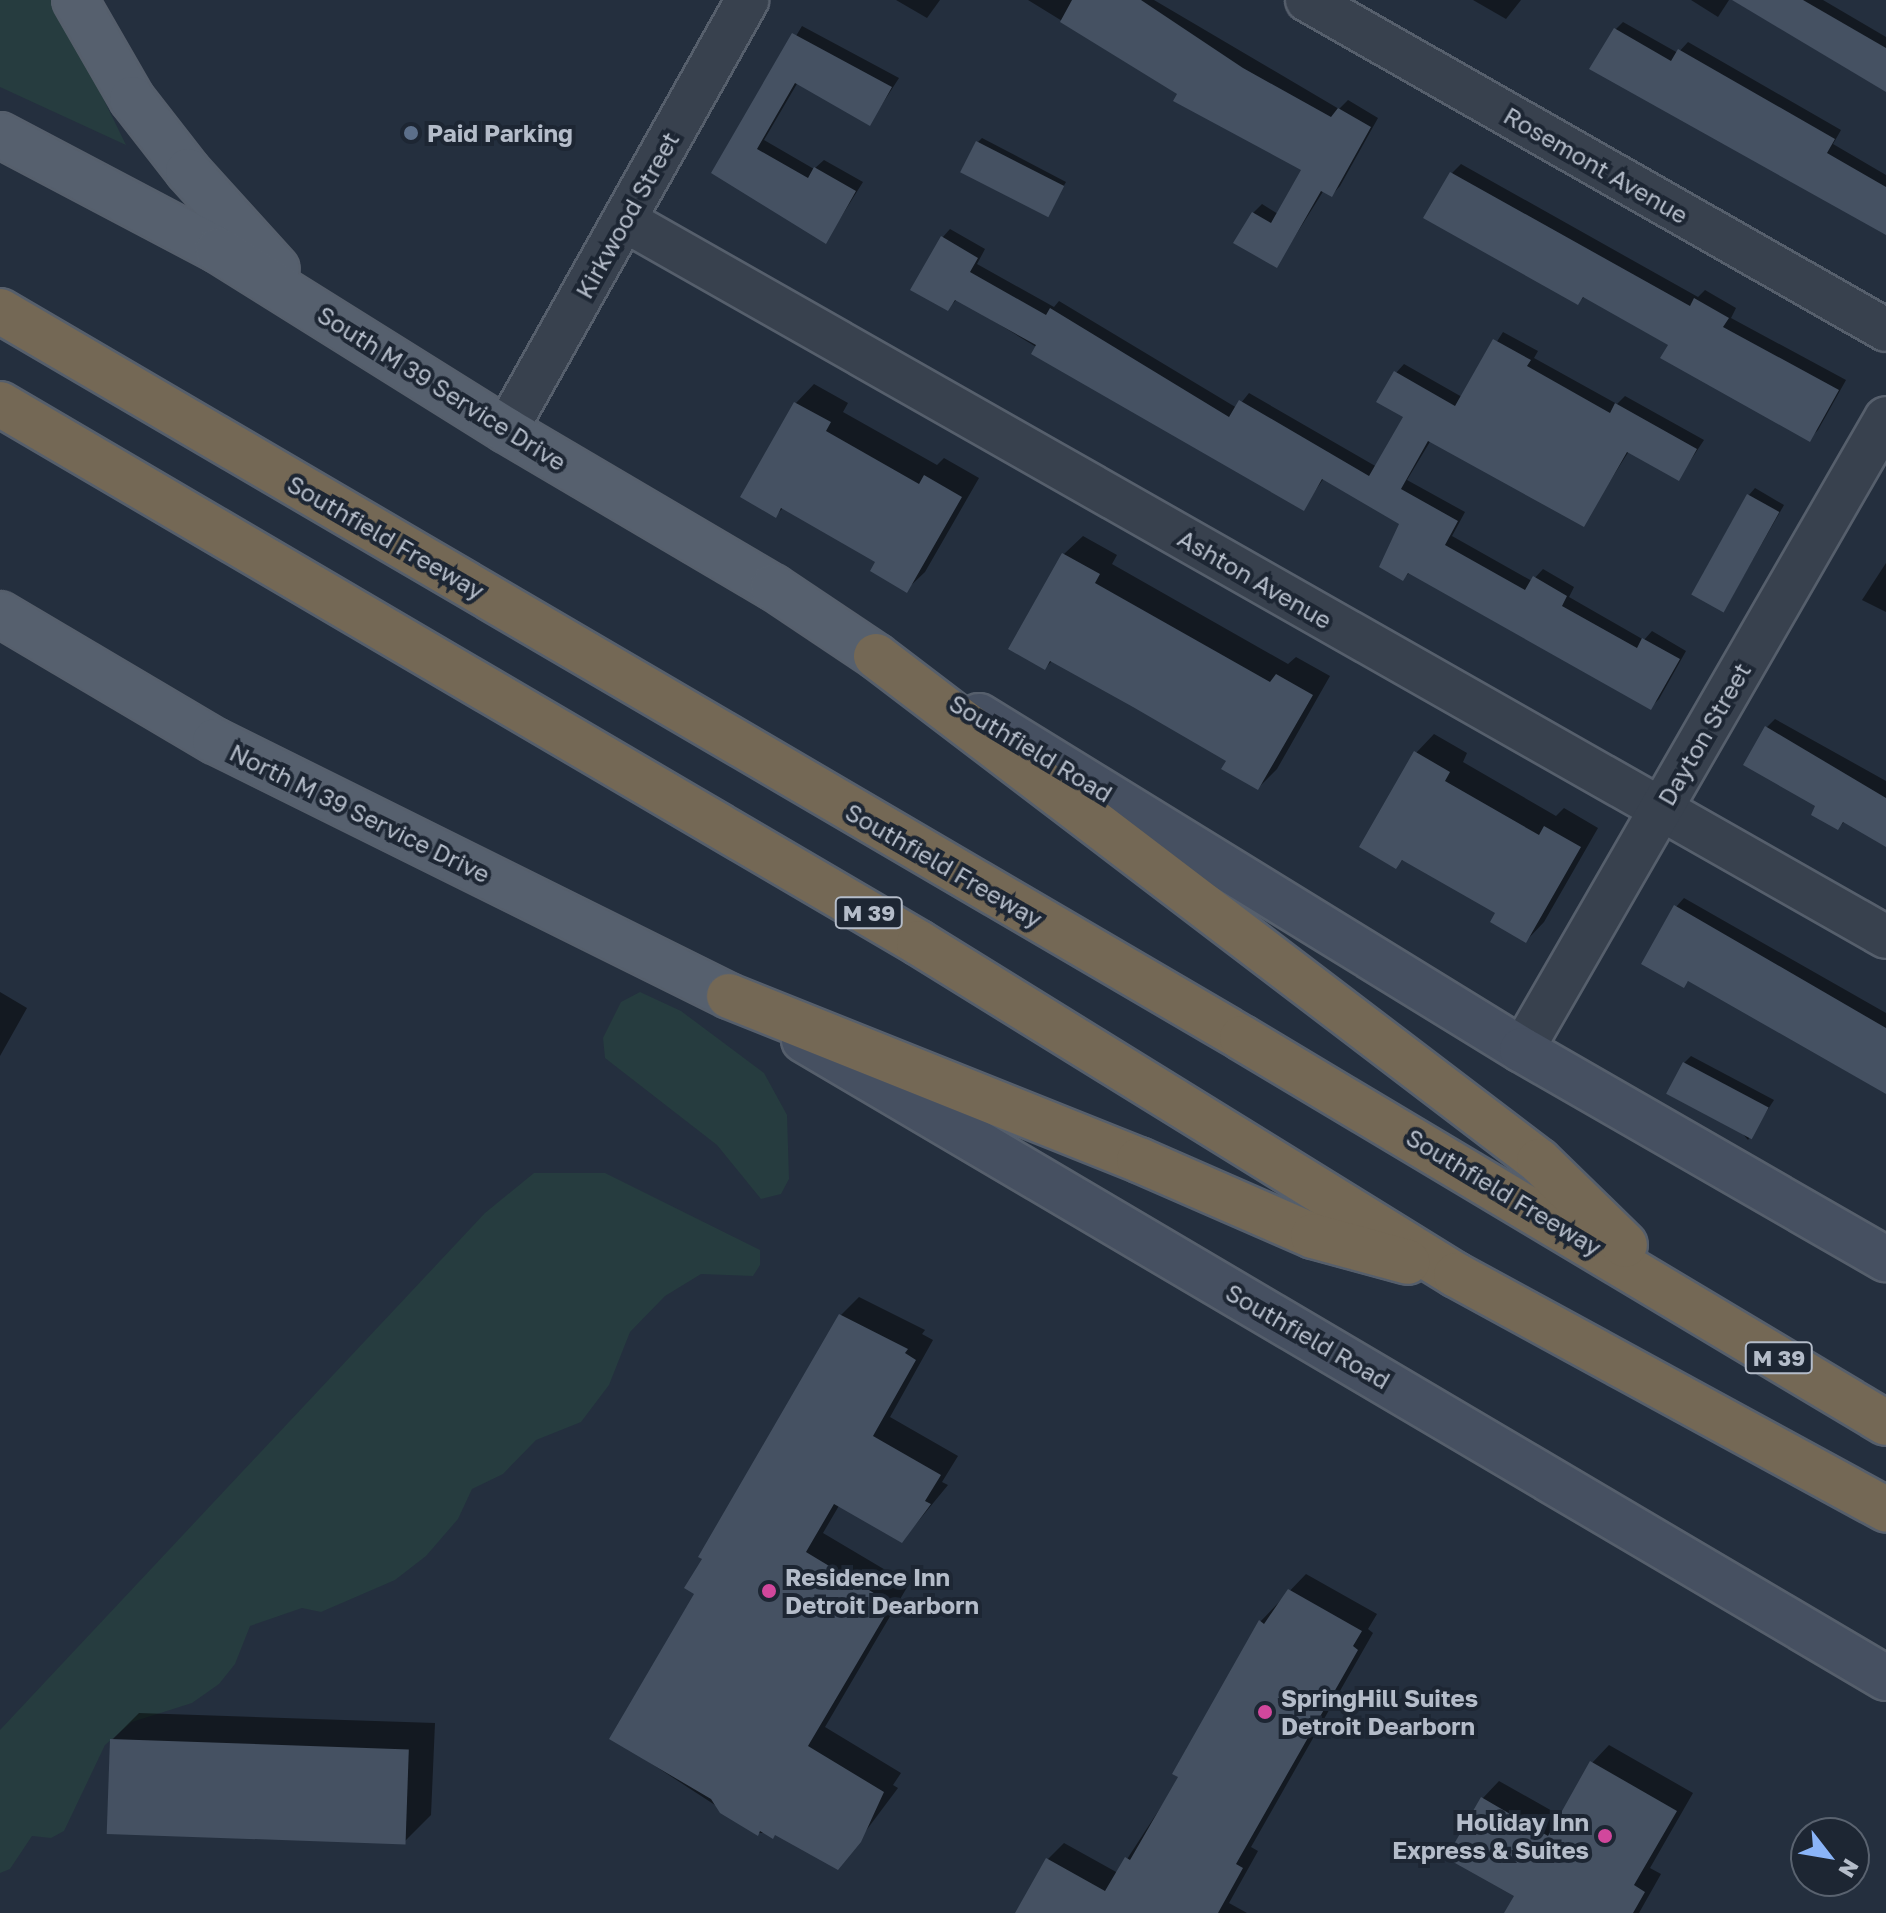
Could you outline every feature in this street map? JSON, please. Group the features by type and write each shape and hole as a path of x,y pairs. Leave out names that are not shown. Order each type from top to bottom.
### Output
{"highway":[{"name":"Southfield Freeway","path":"0,311 1672,1292 1886,1423"},
{"name":"M 39","path":"0,404 919,943 1456,1275 1886,1509"},
{"path":"876,656 1539,1161 1672,1292"},
{"path":"729,996 1139,1160 1313,1236 1456,1275"}],"main road":[{"path":"75,0 132,99 188,171 272,264 349,330"},
{"name":"South M 39 Service Drive","path":"0,135 218,250 506,430 773,587 876,656"},
{"name":"North M 39 Service Drive","path":"0,614 215,741 729,996"},
{"path":"0,636 215,741"},
{"name":"Southfield Road","path":"876,656 1076,772 1522,1050 1886,1259"},
{"name":"Southfield Road","path":"729,996 1886,1678"}],"street":[{"name":"Kirkwood Street","path":"506,430 747,0"},
{"name":"Rosemont Avenue","path":"1307,0 1886,330"},
{"name":"Ashton Avenue","path":"624,220 1886,937"},
{"name":"Dayton Street","path":"1522,1050 1886,418"}],"green space":[{"path":"0,0 55,0 126,145 0,87"},
{"path":"640,992 681,1011 764,1073 787,1115 789,1179 781,1194 761,1199 717,1145 605,1058 603,1038 621,1002"},
{"path":"534,1173 605,1173 760,1250 760,1265 753,1276 701,1274 665,1296 630,1332 609,1385 581,1422 536,1440 503,1474 472,1489 458,1519 426,1556 395,1580 321,1612 302,1608 250,1626 235,1664 219,1684 192,1703 132,1722 105,1745 64,1831 51,1838 32,1836 10,1869 0,1873 0,1730 485,1213"}],"building":[{"path":"1072,0 1141,0 1243,68 1331,117 1338,108 1371,127 1332,197 1321,191 1277,268 1233,243 1252,212 1271,223 1301,170 1173,101 1177,94 1060,22"},
{"path":"1732,0 1803,0 1886,48 1886,92"},
{"path":"1614,28 1671,61 1678,49 1835,139 1827,153 1886,187 1886,235 1589,69"},
{"path":"792,33 892,87 870,126 795,83 757,149 808,178 814,167 856,191 826,244 711,173"},
{"path":"976,141 1064,186 1048,217 960,172"},
{"path":"1450,172 1690,306 1694,298 1729,318 1723,327 1839,390 1810,442 1660,358 1668,345 1583,297 1578,305 1423,218"},
{"path":"941,236 978,258 970,272 1046,315 1050,308 1229,417 1239,400 1369,476 1403,417 1376,402 1394,371 1455,406 1493,339 1531,360 1527,366 1610,413 1615,403 1697,449 1679,481 1627,452 1584,527 1428,441 1401,489 1458,521 1445,545 1525,590 1533,576 1567,596 1562,606 1637,648 1642,638 1680,659 1651,710 1408,573 1403,581 1379,567 1399,524 1322,479 1304,511 1031,354 1036,345 955,300 948,311 910,290"},
{"path":"794,402 831,422 826,431 919,484 924,475 962,497 907,593 870,571 875,562 781,508 776,518 740,497"},
{"path":"1747,494 1779,512 1724,613 1691,595"},
{"path":"1062,553 1100,574 1095,583 1270,682 1276,674 1313,695 1258,790 1221,769 1226,761 1133,707 1050,661 1045,670 1008,649"},
{"path":"1765,726 1886,798 1886,847 1843,822 1838,830 1811,815 1815,806 1743,765"},
{"path":"1414,751 1450,772 1445,781 1539,835 1544,826 1581,847 1526,943 1490,922 1495,913 1402,860 1396,869 1359,847"},
{"path":"1674,905 1886,1028 1886,1094 1688,981 1684,988 1641,964"},
{"path":"1683,1062 1769,1108 1752,1139 1666,1094"},
{"name":"Residence Inn Detroit Dearborn","path":"839,1314 908,1349 905,1353 916,1360 873,1436 941,1475 925,1501 931,1504 902,1543 834,1504 806,1552 892,1604 808,1746 884,1792 861,1842 838,1870 775,1835 773,1839 760,1831 758,1836 720,1813 711,1799 609,1739 694,1594 684,1588 702,1559 698,1557"},
{"name":"SpringHill Suites Detroit Dearborn","path":"1288,1589 1362,1631 1353,1646 1358,1650 1236,1864 1243,1868 1218,1913 1015,1913 1046,1858 1105,1891 1125,1857 1130,1860 1178,1777 1172,1774 1259,1620 1264,1624"},
{"path":"110,1739 409,1749 406,1844 107,1834"},
{"name":"Holiday Inn Express & Suites","path":"1590,1761 1677,1811 1634,1885 1645,1892 1633,1913 1504,1913 1514,1896 1446,1858 1481,1797 1548,1836"}],"place":[{"name":"Paid Parking","path":"411,133"},
{"name":"Residence Inn Detroit Dearborn","path":"769,1591"},
{"name":"SpringHill Suites Detroit Dearborn","path":"1265,1712"},
{"name":"Holiday Inn Express & Suites","path":"1605,1836"}]}
